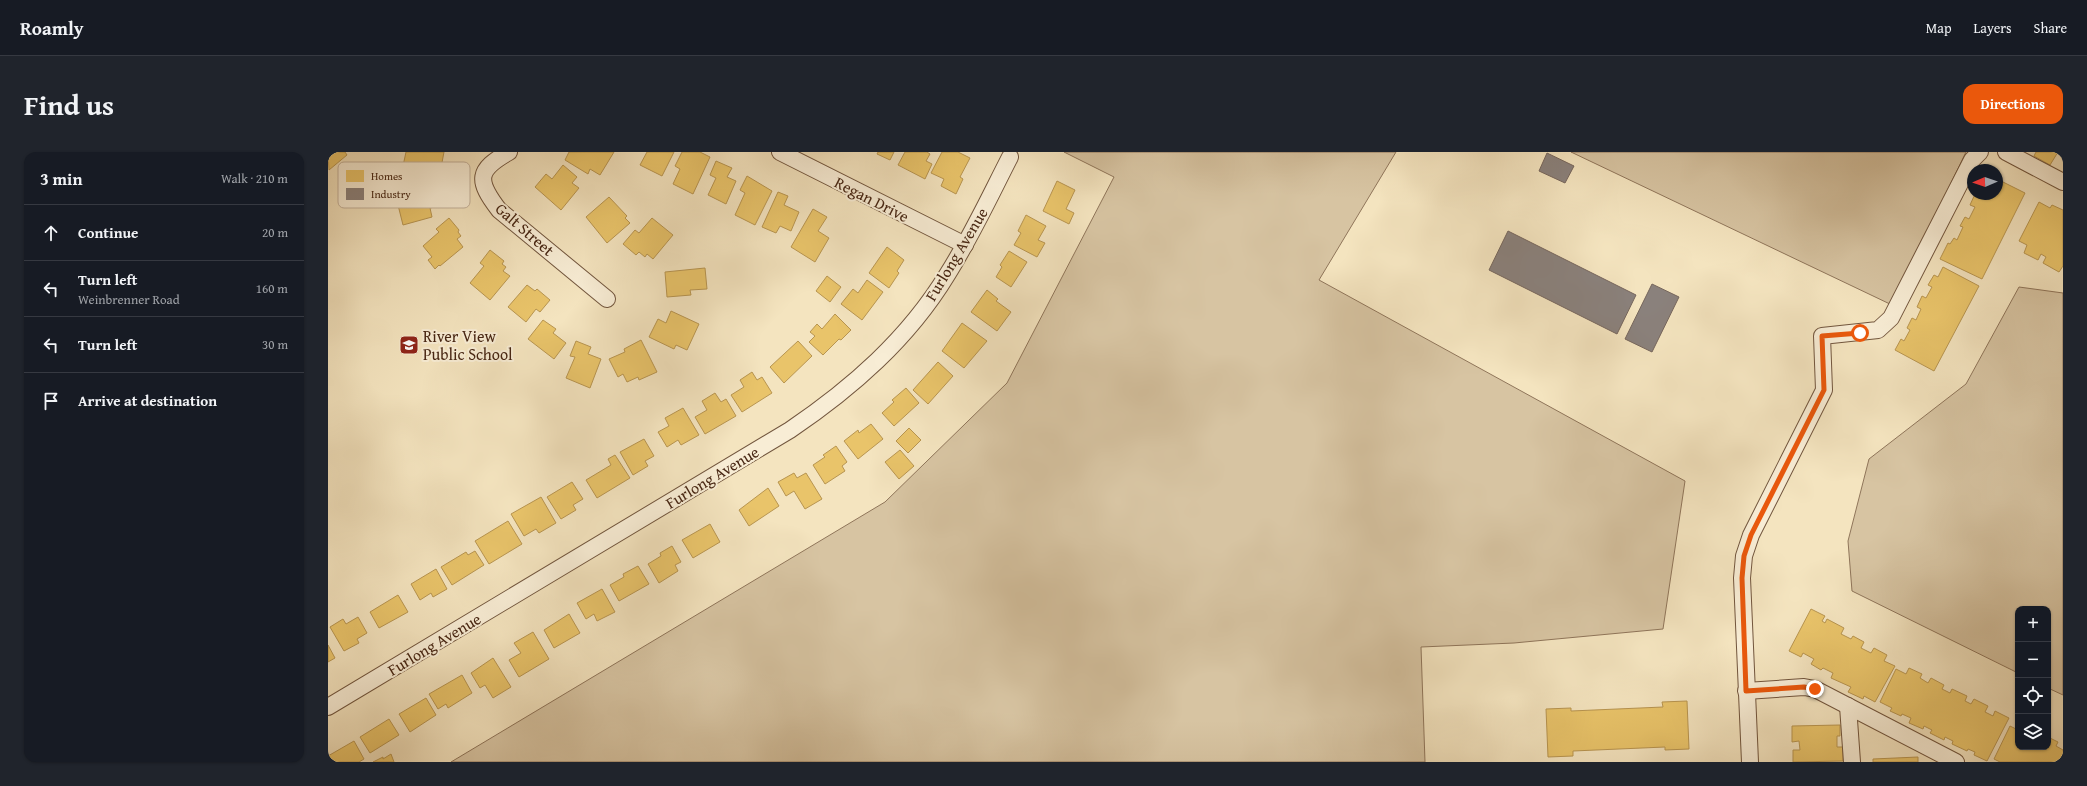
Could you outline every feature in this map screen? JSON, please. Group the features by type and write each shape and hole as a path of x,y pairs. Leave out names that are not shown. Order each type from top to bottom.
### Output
{"street":[{"name":"Galt Street","path":"509,152 494,161 485,170 483,182 489,197 499,210 607,299"},
{"name":"Regan Drive","path":"780,152 965,245"},
{"path":"1750,762 1742,602 1744,556 1751,535 1824,390 1822,336 1878,330 1891,318 1972,160 1980,152"},
{"path":"2006,152 2063,182"},
{"name":"Furlong Avenue","path":"328,707 784,434 817,412 843,392 890,349 947,276 965,245 1010,157"},
{"path":"1746,691 1810,688 1956,762"},
{"path":"1848,706 1852,762"}],"shaded area":[{"path":"1064,152 1396,152 1319,280 1685,481 1663,629 1514,643 1421,647 1425,762 451,762 885,502 1007,383 1114,177"},
{"path":"1571,152 1966,152 1892,305"},
{"path":"2019,287 2063,293 2063,695 2051,689 2051,606 2015,606 2015,672 1852,591 1848,541 1869,459 1966,384"}],"building: Homes":[{"path":"328,152 345,152 347,155 329,170"},
{"path":"406,152 444,152 442,162 404,162"},
{"path":"569,152 614,152 600,175 590,169 588,174 565,160"},
{"path":"647,152 674,152 662,176 640,165"},
{"path":"682,152 700,152 710,157 693,194 673,184 680,169 675,166"},
{"path":"878,152 894,152 890,160 877,154"},
{"path":"905,152 927,152 930,154 926,161 932,164 925,179 898,165"},
{"path":"942,152 958,152 970,158 960,177 963,179 956,194 941,186 944,179 931,173"},
{"path":"2036,152 2058,152 2050,165 2034,156"},
{"path":"716,161 732,168 727,177 736,181 726,204 708,195 716,178 710,175"},
{"path":"563,165 577,177 572,183 579,188 561,210 535,187 546,174 552,179"},
{"path":"747,176 772,191 755,225 735,215 745,193 740,190"},
{"path":"1057,181 1075,190 1066,209 1074,213 1069,224 1043,211"},
{"path":"2003,182 2025,193 1982,279 1940,259 1948,243 1950,244 1954,238 1957,240 1963,227 1960,226 1965,217 1969,219 1975,207 1970,205 1972,200 2003,200"},
{"path":"778,192 788,196 784,205 799,212 791,231 780,226 776,233 762,227"},
{"path":"609,197 627,216 625,218 630,223 607,243 586,217"},
{"path":"2039,202 2050,208 2052,205 2063,210 2063,266 2059,272 2043,263 2046,257 2041,254 2038,260 2024,253 2027,245 2019,241"},
{"path":"399,208 430,208 432,217 403,225"},
{"path":"813,209 827,217 818,231 829,238 815,262 791,247"},
{"path":"1026,215 1046,226 1038,240 1045,243 1037,257 1014,245 1021,233 1018,231"},
{"path":"449,218 459,230 458,232 461,236 457,239 463,247 435,269 428,260 432,257 423,246 439,232 436,229"},
{"path":"652,218 673,235 653,259 647,254 645,257 639,252 636,255 623,244 635,230 639,233"},
{"path":"887,247 904,260 897,271 899,273 889,288 869,273"},
{"path":"490,250 504,261 502,264 506,267 503,271 510,276 490,300 470,283 484,266 480,263"},
{"path":"1009,251 1027,262 1011,287 996,277 1002,267 1000,265"},
{"path":"1943,267 1979,286 1934,371 1895,350 1901,339 1904,341 1910,330 1907,328 1912,318 1916,320 1921,309 1917,307 1922,296 1926,298 1932,287 1928,285 1934,275 1938,277"},
{"path":"705,268 707,289 690,290 691,295 667,297 665,272"},
{"path":"827,276 841,287 830,302 816,291"},
{"path":"867,280 883,292 862,320 841,304 853,289 858,293"},
{"path":"527,285 535,291 537,289 550,300 540,312 536,309 526,322 508,307"},
{"path":"987,290 998,299 996,301 1011,312 997,331 971,312"},
{"path":"671,311 699,324 687,350 676,345 674,349 649,337 658,319 666,323"},
{"path":"835,314 851,330 841,340 839,339 823,355 809,342 815,336 810,332 817,324 822,329"},
{"path":"543,320 556,329 553,333 566,343 554,359 528,339"},
{"path":"962,323 987,341 964,368 942,351"},
{"path":"641,340 657,372 639,380 638,377 627,382 623,374 618,377 609,359 625,352 624,349"},
{"path":"576,341 591,347 588,354 601,359 590,388 566,378 575,357 570,356"},
{"path":"798,341 812,356 784,383 770,367"},
{"path":"938,362 953,376 928,404 913,390"},
{"path":"752,372 757,380 762,377 772,393 742,412 731,395 744,387 740,380"},
{"path":"906,388 919,403 894,426 882,413 894,402 892,400"},
{"path":"715,393 721,402 726,399 736,416 705,434 695,417 707,410 702,401"},
{"path":"683,408 699,435 681,445 678,440 667,447 658,432 669,426 665,418"},
{"path":"871,424 883,439 858,459 844,441 858,430 859,433"},
{"path":"909,428 921,440 908,453 896,441"},
{"path":"644,439 654,456 645,461 648,466 633,475 620,452"},
{"path":"836,446 847,462 842,466 845,471 825,484 813,465 825,457 823,455"},
{"path":"900,450 914,466 899,479 885,462"},
{"path":"615,455 630,478 597,498 586,480 611,465 608,459"},
{"path":"794,473 797,478 806,473 822,499 805,509 794,491 786,496 778,482"},
{"path":"572,482 583,499 573,505 576,510 561,519 547,497"},
{"path":"768,488 779,506 749,526 739,510"},
{"path":"541,497 556,523 539,533 536,529 524,536 511,514"},
{"path":"508,521 522,544 489,564 475,541"},
{"path":"710,524 720,542 693,558 682,540"},
{"path":"672,546 681,562 675,565 678,571 659,583 648,564 661,556 660,553"},
{"path":"475,551 484,565 452,585 441,567 466,552 468,555"},
{"path":"638,566 649,584 619,601 610,585 624,577 623,574"},
{"path":"436,569 447,589 433,597 431,593 420,600 411,584"},
{"path":"602,589 615,612 597,621 594,614 586,619 577,603"},
{"path":"398,595 408,612 379,628 370,612"},
{"path":"1811,609 1825,616 1822,621 1825,623 1827,619 1844,628 1841,634 1851,639 1853,636 1864,642 1861,648 1871,653 1874,648 1887,655 1884,661 1895,666 1875,702 1864,696 1863,699 1848,692 1851,687 1831,678 1833,673 1823,668 1821,670 1811,664 1814,659 1803,653 1801,657 1789,651"},
{"path":"569,614 580,633 554,648 544,630"},
{"path":"358,617 367,633 357,639 359,643 344,651 330,627 343,619 346,624"},
{"path":"533,632 549,659 519,677 509,660 521,653 514,643"},
{"path":"328,645 335,658 328,662"},
{"path":"493,658 511,687 493,698 485,685 480,688 471,673"},
{"path":"1909,668 1922,674 1920,678 1928,683 1931,678 1944,685 1942,689 1950,693 1952,689 1967,696 1965,701 1971,704 1974,699 1988,706 1985,712 1993,716 1995,711 2009,718 1987,761 1974,755 1975,752 1968,749 1967,751 1952,744 1953,741 1945,737 1944,740 1930,733 1932,730 1924,726 1923,729 1909,723 1911,718 1902,714 1901,716 1890,711 1892,708 1880,702 1896,669 1906,674"},
{"path":"462,675 472,693 448,708 446,704 438,709 429,694"},
{"path":"426,698 436,715 410,732 399,714"},
{"path":"1687,701 1689,749 1665,750 1665,747 1573,751 1573,756 1548,757 1546,709 1571,708 1571,711 1663,707 1662,702"},
{"path":"389,719 399,735 370,753 360,737"},
{"path":"1840,725 1840,736 1837,736 1837,747 1843,747 1843,761 1793,762 1793,750 1800,750 1799,741 1792,742 1792,726"},
{"path":"2010,726 2015,728 2015,750 2051,750 2051,738 2058,742 2056,746 2063,750 2063,762 2000,762 1994,759"},
{"path":"354,741 364,759 359,762 328,762 328,756"},
{"path":"391,754 394,762 373,762 383,757 383,759"},
{"path":"1918,757 1918,762 1873,762 1873,759"}],"building: Industry":[{"path":"1547,153 1574,166 1565,183 1539,171"},
{"path":"1508,231 1636,295 1617,334 1489,270"},
{"path":"1652,284 1679,297 1652,352 1625,339"}],"place":[{"name":"River View Public School","path":"409,345"}],"route":[{"path":"1815,689 1804,687 1746,691 1742,602 1744,556 1751,535 1824,390 1822,336 1860,333"}]}
